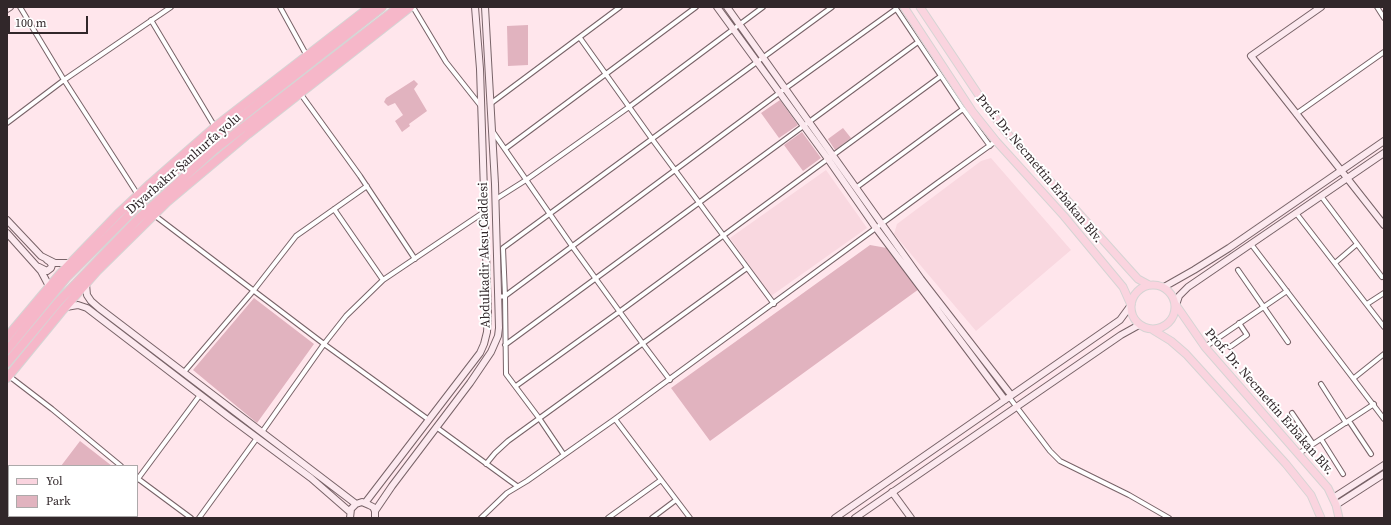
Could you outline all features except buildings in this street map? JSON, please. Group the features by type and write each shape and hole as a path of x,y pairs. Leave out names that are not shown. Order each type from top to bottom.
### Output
{"highway":[{"path":"7,337 70,263 138,195 178,158 370,7"},
{"name":"Diyarbakır-Şanlıurfa yolu","path":"7,350 66,278 136,207 188,159 382,7"},
{"name":"Diyarbakır-Şanlıurfa yolu","path":"7,363 59,301 143,215 214,150 399,7"},
{"path":"8,377 86,284 154,214 206,168 300,92 411,7"}],"main road":[{"name":"Abdulkadir Aksu Caddesi","path":"365,503 480,353 487,332 488,314 480,69 475,7"},
{"name":"Abdulkadir Aksu Caddesi","path":"375,516 496,343 499,328 496,200 485,7"},
{"path":"718,7 804,126 857,187 882,224 1009,397"},
{"path":"727,7 810,122 830,157 876,228 1009,397"},
{"name":"Prof. Dr. Necmettin Erbakan Blv.","path":"904,7 972,111 996,141 1064,216 1123,287 1131,305"},
{"name":"Prof. Dr. Necmettin Erbakan Blv.","path":"920,7 986,106 1007,133 1138,279 1149,285"},
{"path":"1321,7 1251,56 1384,225"},
{"path":"1164,287 1229,248 1384,141"},
{"path":"1153,330 1160,329 1167,325 1172,319 1179,296 1184,291 1250,244 1348,179 1384,153"},
{"path":"7,220 41,256 50,262 52,266 47,271 36,265"},
{"path":"7,233 41,271 49,286"},
{"path":"41,256 55,263 70,263"},
{"path":"86,284 87,295 95,304 356,504"},
{"path":"1176,304 1170,291 1164,287 1149,285 1142,287 1132,298 1131,313 1139,325 1153,330 1171,341 1186,354 1286,464 1311,495 1321,518"},
{"name":"Prof. Dr. Necmettin Erbakan Blv.","path":"1176,304 1205,347 1328,488 1335,501 1340,518"},
{"path":"66,307 78,305 88,308 200,395 311,478 350,515 353,506 356,504 365,503 370,504 375,516"},
{"path":"835,518 1120,320 1131,305"},
{"path":"855,518 1121,335 1139,325"},
{"path":"1335,501 1384,465"},
{"path":"1335,501 1384,474"},
{"path":"892,492 911,518"}],"street":[{"path":"20,7 64,80 138,195"},
{"path":"7,124 64,80 171,7"},
{"path":"280,7 307,56"},
{"path":"411,7 446,62 480,105"},
{"path":"490,104 620,7"},
{"path":"505,149 696,7"},
{"path":"496,200 629,107 763,7"},
{"path":"564,455 539,418 506,374 503,248 832,7"},
{"path":"1377,7 1384,18"},
{"path":"498,297 505,296 896,8 962,109 990,146"},
{"path":"151,20 215,128"},
{"path":"580,38 652,139 774,304"},
{"path":"505,345 918,42"},
{"path":"1296,114 1384,52"},
{"path":"516,386 940,76"},
{"path":"300,92 367,186 415,259"},
{"path":"857,187 962,109"},
{"path":"491,130 619,312 670,380"},
{"path":"481,518 507,493 527,481 615,420 996,141"},
{"path":"184,372 254,290 296,236 367,186"},
{"path":"1321,196 1382,277"},
{"path":"334,209 383,280"},
{"path":"262,432 324,344 346,316 383,280 484,212"},
{"path":"1296,213 1384,327"},
{"path":"154,214 324,344 429,420"},
{"path":"1250,244 1287,290 1384,419"},
{"path":"1335,263 1357,244"},
{"path":"486,464 502,446 539,418 747,268"},
{"path":"1238,270 1288,342"},
{"path":"1205,347 1287,290"},
{"path":"1367,304 1384,293"},
{"path":"1230,347 1247,335 1239,324"},
{"path":"1354,378 1384,354"},
{"path":"8,377 52,409 120,465"},
{"path":"1321,384 1371,454"},
{"path":"138,478 200,395"},
{"path":"1009,397 1060,462 1129,494 1169,518"},
{"path":"1298,454 1374,404"},
{"path":"1292,413 1313,444"},
{"path":"615,420 690,518"},
{"path":"436,427 517,486"},
{"path":"198,518 257,438"},
{"path":"1321,439 1343,474"},
{"path":"138,480 191,518"},
{"path":"608,518 661,480"},
{"path":"652,518 676,500"}],"shaded area":[{"path":"991,158 1071,250 976,331 894,234 897,224 981,161"},
{"path":"826,170 867,228 771,296 730,238"}],"green space":[{"path":"528,25 528,65 508,66 507,26"},
{"path":"414,80 418,84 414,89 427,111 409,124 410,126 402,132 395,121 403,115 395,103 388,106 384,102 386,98"},
{"path":"780,100 798,125 779,138 761,113"},
{"path":"843,128 851,138 835,150 828,139"},
{"path":"802,132 821,158 803,171 784,145"},
{"path":"870,245 887,248 919,289 710,441 671,388"},
{"path":"254,298 314,344 257,423 193,370"},
{"path":"80,441 111,465 62,465"}]}
